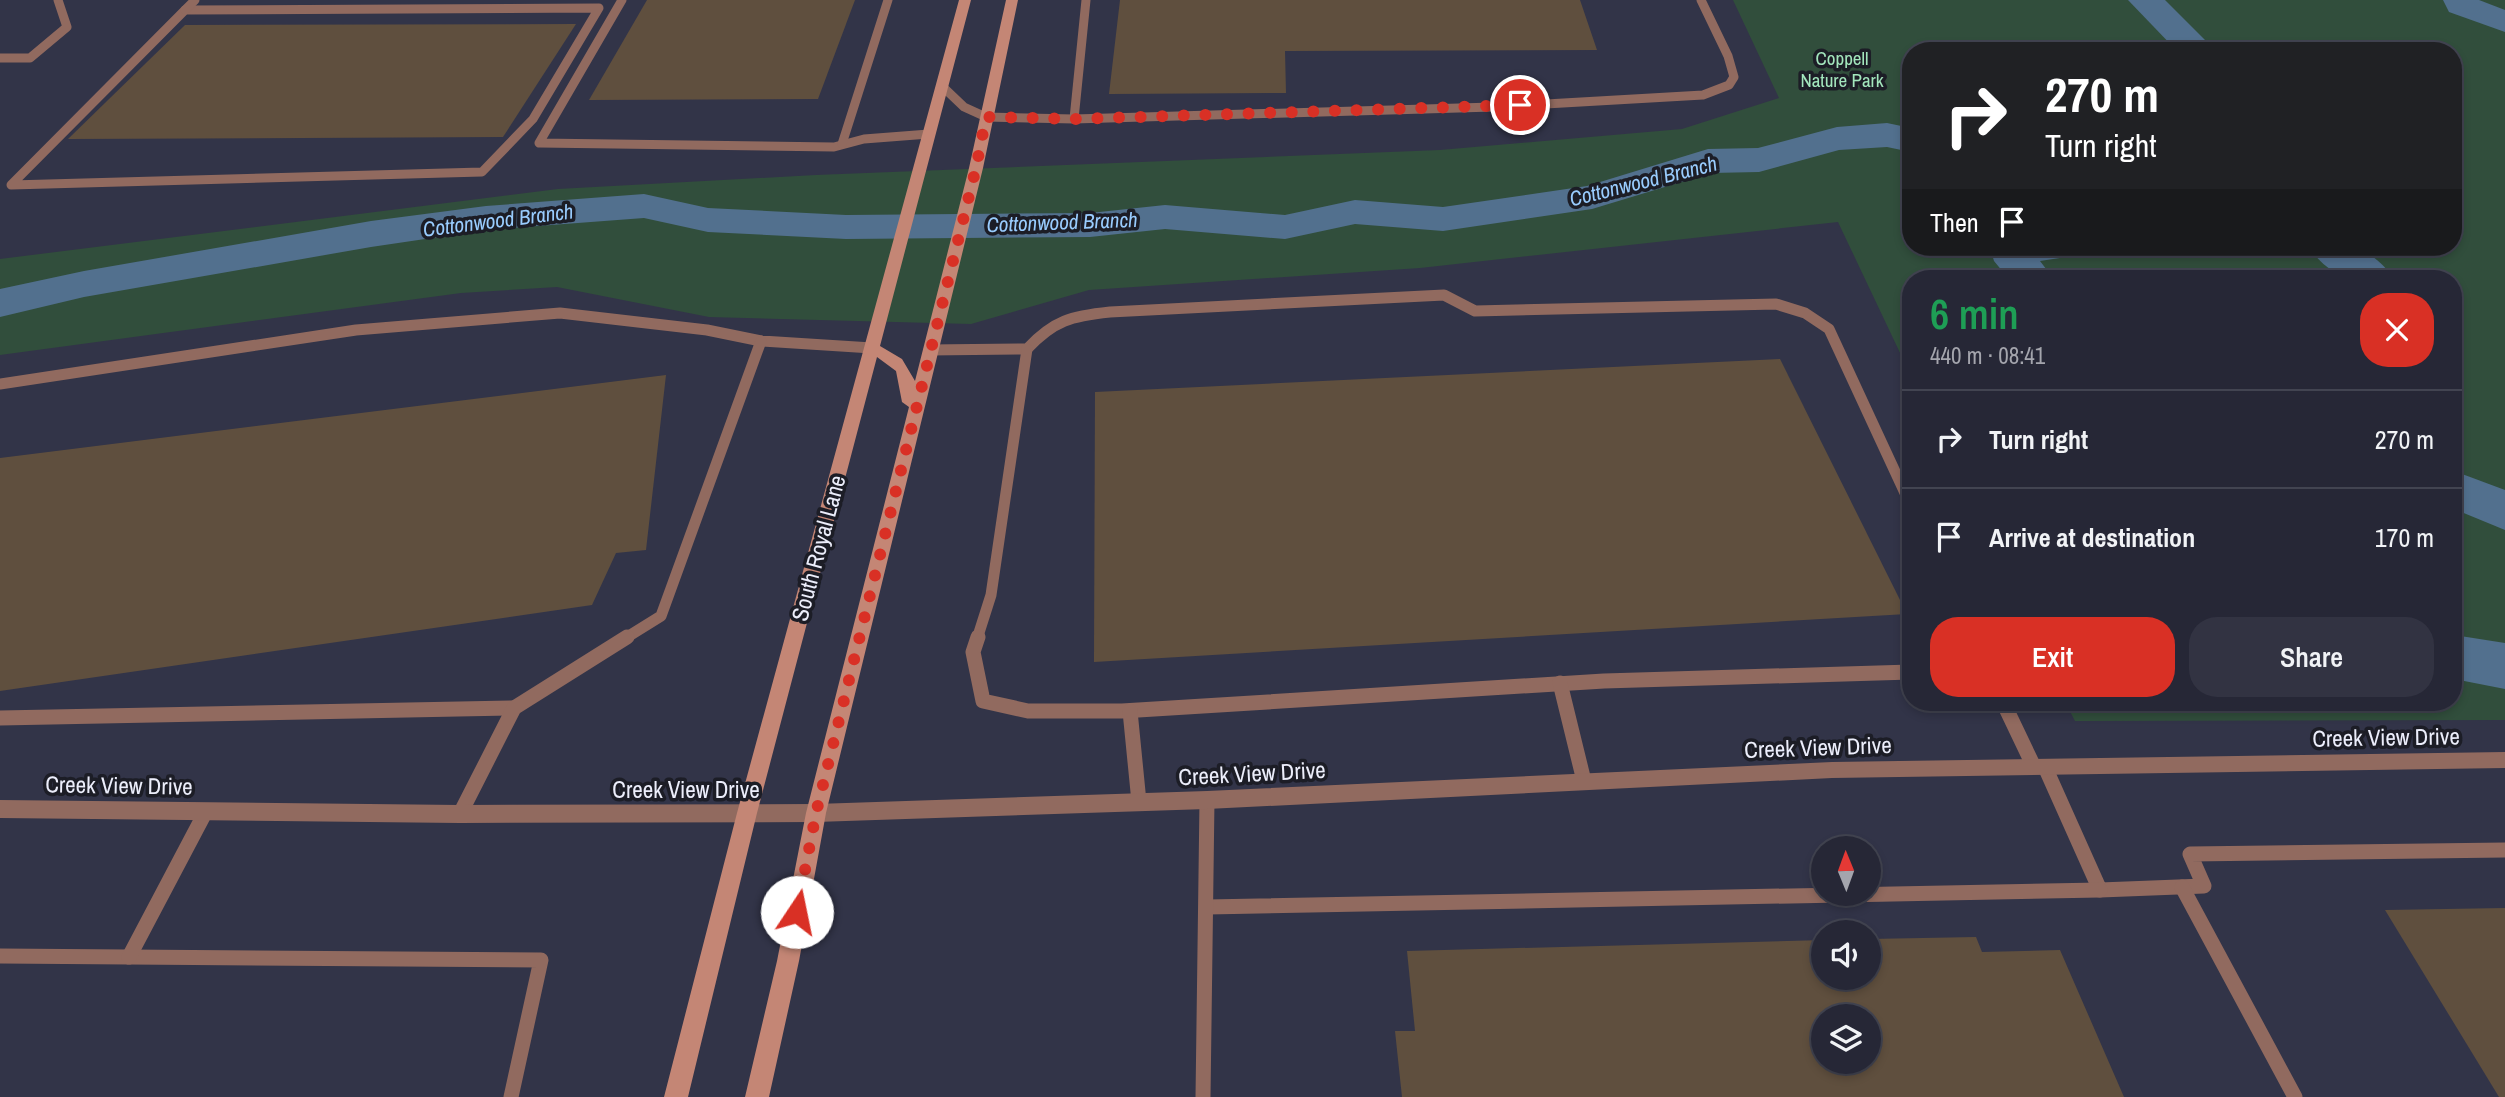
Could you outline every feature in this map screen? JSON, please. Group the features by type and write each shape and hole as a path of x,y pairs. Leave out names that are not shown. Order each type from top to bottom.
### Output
{"main road":[{"name":"South Royal Lane","path":"676,1097 747,813 965,0"},
{"path":"757,1097 788,961 816,813 976,168 1012,0"},
{"path":"872,348 895,359 909,378 911,423"}],"street":[{"name":"Creek View Drive","path":"0,809 460,814 816,813 1207,800 1832,770 2505,760"}],"lane":[{"path":"0,58 30,58 67,27 58,0"},
{"path":"184,10 599,8 533,119 482,172 11,186 184,10 195,0"},
{"path":"400,9 408,0"},
{"path":"622,0 539,143 842,145 864,139 929,134"},
{"path":"842,145 888,0"},
{"path":"1074,119 1086,0"},
{"path":"942,86 964,107 986,117 1074,119 1493,107 1703,95 1729,85 1734,77 1728,56 1701,0"},
{"path":"1902,487 1829,329 1805,313 1776,304 1487,312 1475,311 1444,295 1071,316 1045,328 1027,349 991,595 973,652 983,701 1028,712 1130,711 1560,683 1902,672"},
{"path":"0,384 356,330 560,313 707,330 761,341 872,348"},
{"path":"0,718 514,708 661,616 761,341"},
{"path":"929,350 1027,349"},
{"path":"1560,683 1584,781"},
{"path":"460,814 514,708"},
{"path":"1130,711 1139,802"},
{"path":"2008,711 2039,767 2099,890"},
{"path":"1203,1097 1207,800"},
{"path":"129,957 206,811"},
{"path":"1207,907 2182,887 2204,886 2190,854 2505,850"},
{"path":"2182,887 2295,1097"},
{"path":"0,956 541,960 511,1097"}],"green space":[{"name":"Coppell Nature Park","path":"1733,0 2505,0 2505,720 2075,721 2070,711 2462,711 2462,270 1902,270 1902,357 1838,222 1420,268 1089,290 971,324 709,317 557,287 461,293 0,355 0,259 558,189 816,175 1440,150 1682,129 1779,98"}],"building":[{"path":"647,0 855,0 818,99 589,100"},
{"path":"1120,0 1580,0 1597,50 1285,51 1286,93 1109,94"},
{"path":"576,24 503,137 68,139 185,25"},
{"path":"1780,359 1902,604 1902,614 1094,662 1095,392"},
{"path":"666,375 646,550 616,553 592,605 0,691 0,458"},
{"path":"2505,908 2505,1097 2499,1097 2385,910"},
{"path":"1976,937 1982,952 2060,950 2124,1097 1402,1097 1395,1031 1415,1031 1407,951 1811,940 1811,990 1881,990 1881,939"}],"waterway":[{"name":"Cottonwood Branch","path":"2145,0 2189,42"},
{"name":"Cottonwood Branch","path":"2460,0 2461,5 2505,22"},
{"name":"Cottonwood Branch","path":"0,303 84,284 371,234 486,218 644,206 708,220 846,227 1090,225 1165,217 1285,227 1355,212 1443,219 1592,197 1708,161 1759,160 1837,139 1887,135 1902,138"},
{"name":"Cottonwood Branch","path":"2014,256 2024,270"},
{"name":"Cottonwood Branch","path":"2342,256 2360,270"},
{"name":"Cottonwood Branch","path":"2462,492 2505,511"},
{"name":"Cottonwood Branch","path":"2462,658 2505,666"}],"route":[{"path":"797,912 816,813 976,168 986,117 1074,119 1520,105"}]}
